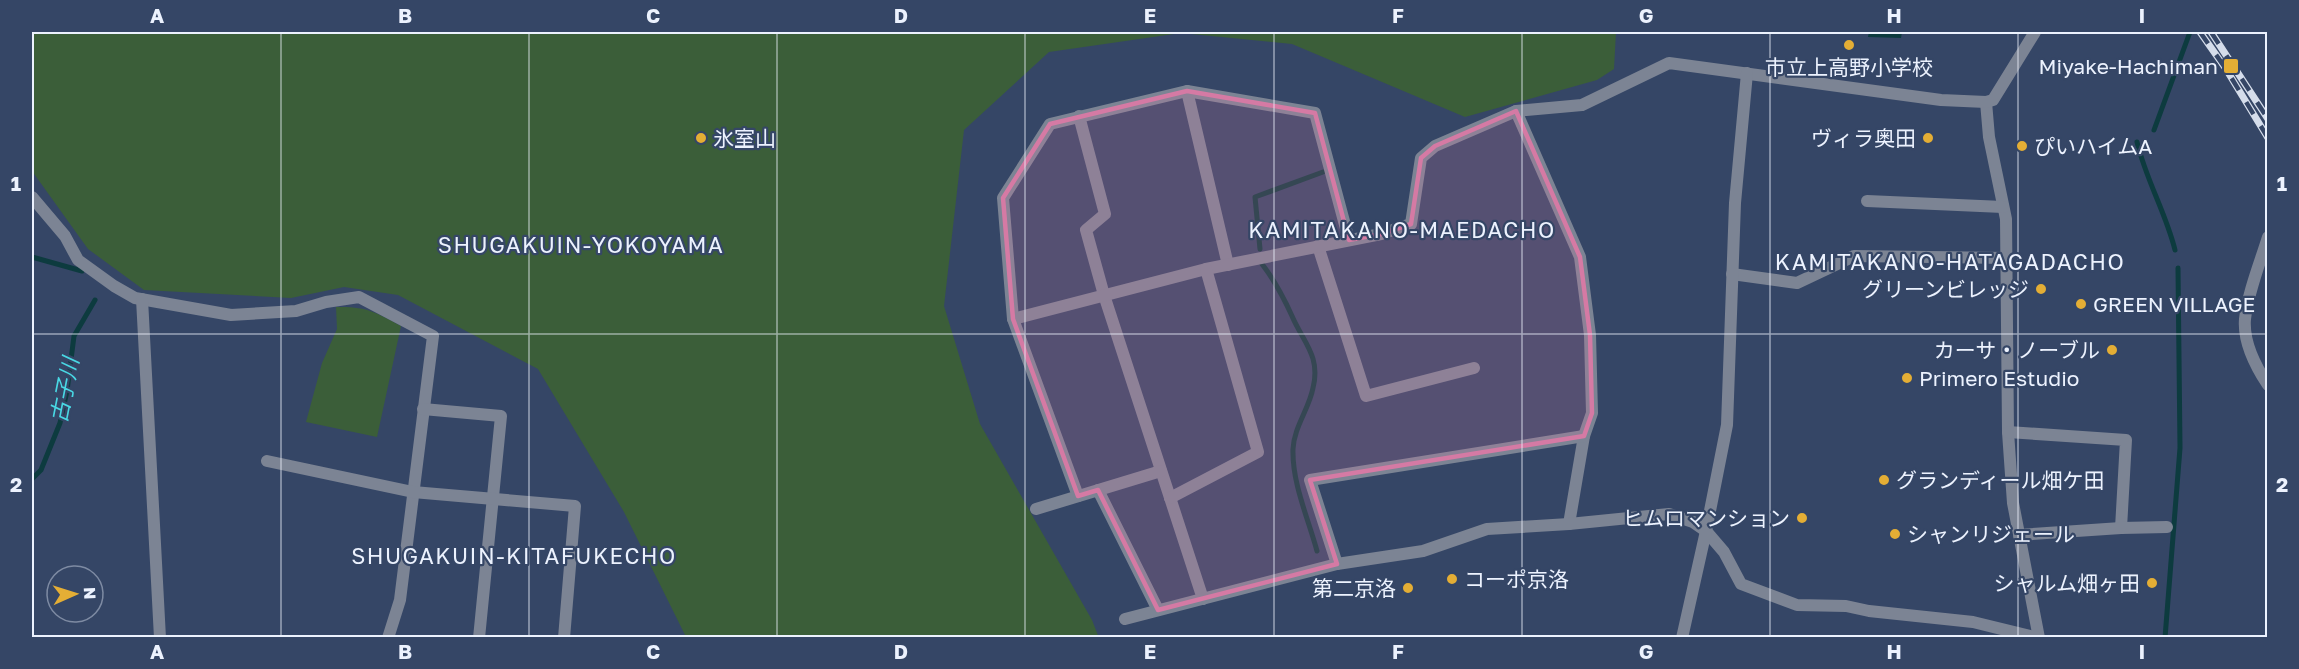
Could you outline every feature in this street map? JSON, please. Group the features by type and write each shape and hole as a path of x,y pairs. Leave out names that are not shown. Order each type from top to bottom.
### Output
{"street":[{"path":"1013,319 1206,269 1381,234 1411,224 1421,158 1435,146 1516,111 1582,105 1669,63 1941,100 1986,102 1993,100 2035,32"},
{"path":"1682,638 1727,425 1735,202 1747,73"},
{"path":"1078,496 1013,319 1003,198 1050,124 1187,91 1315,113 1349,240"},
{"path":"1187,91 1227,265"},
{"path":"1125,619 1337,564 1423,551 1487,529 1669,514 1693,522 1706,531 1724,552 1741,584 1797,605 1846,606 1869,611 1973,622 2038,638 2013,502 2008,432 2006,219 1989,137 1986,102"},
{"path":"1516,111 1580,257 1590,335 1592,413 1584,436 1569,524"},
{"path":"1079,116 1105,214 1086,230 1104,295 1203,599"},
{"path":"32,197 65,236 78,260 135,298 231,315 296,312 326,302 359,297 433,336 400,600 388,638"},
{"path":"1868,201 2003,207"},
{"path":"2268,237 2261,281 2245,320 2250,347 2258,370 2268,385"},
{"path":"1318,246 1365,396 1474,368"},
{"path":"1732,274 1797,283 1854,256 2007,258"},
{"path":"1170,498 1258,452 1206,269"},
{"path":"142,299 160,638"},
{"path":"423,409 501,416 479,638"},
{"path":"2008,432 2126,440 2121,528"},
{"path":"1337,564 1310,480 1584,436"},
{"path":"267,461 413,492 575,506 564,638"},
{"path":"1036,509 1161,471"},
{"path":"1098,490 1158,610"},
{"path":"2019,535 2168,527"}],"highlighted area":[{"path":"1187,91 1315,113 1349,240 1381,234 1411,224 1421,158 1435,146 1516,111 1580,257 1590,335 1592,413 1584,436 1310,480 1337,564 1158,610 1098,490 1078,496 1013,319 1003,198 1050,124"}],"green space":[{"path":"32,32 1616,32 1614,69 1597,80 1465,117 1292,44 1181,33 1049,52 964,130 944,306 980,424 1092,620 1099,638 686,637 624,512 538,369 398,295 344,287 291,298 144,290 88,249 32,171"},
{"path":"336,307 370,311 401,326 377,437 306,422 322,363 337,329"}],"shaded area":[{"path":"1869,32 1902,32 1901,38 1868,37"}],"waterway":[{"path":"2154,130 2190,32"},
{"path":"2137,142 2175,250"},
{"path":"1260,249 1255,197 1323,172"},
{"name":"古子川","path":"32,257 82,271"},
{"path":"1262,264 1282,295 1310,350 1315,367 1311,396 1294,441 1293,462 1298,488 1317,551"},
{"path":"2165,638 2180,448 2178,268"},
{"name":"古子川","path":"32,479 41,470 60,423 67,391 74,336 95,300"}],"railway":[{"path":"2200,32 2226,69 2268,138"},
{"path":"2211,32 2268,119"}],"place":[{"name":"市立上高野小学校","path":"1849,45"},
{"name":"Miyake-Hachiman","path":"2231,66"},
{"name":"氷室山","path":"701,138"},
{"name":"ヴィラ奥田","path":"1928,138"},
{"name":"ぴいハイムA","path":"2022,146"},
{"name":"グリーンビレッジ","path":"2041,289"},
{"name":"GREEN VILLAGE","path":"2081,304"},
{"name":"カーサ・ノーブル","path":"2112,350"},
{"name":"Primero Estudio","path":"1907,378"},
{"name":"グランディール畑ケ田","path":"1884,480"},
{"name":"ヒムロマンション","path":"1802,518"},
{"name":"シャンリジェール","path":"1895,534"},
{"name":"コーポ京洛","path":"1452,579"},
{"name":"シャルム畑ヶ田","path":"2152,583"},
{"name":"第二京洛","path":"1408,588"}],"district":[{"name":"KAMITAKANO-MAEDACHO","path":"1402,229"},
{"name":"SHUGAKUIN-YOKOYAMA","path":"581,244"},
{"name":"KAMITAKANO-HATAGADACHO","path":"1950,261"},
{"name":"SHUGAKUIN-KITAFUKECHO","path":"514,555"}]}
